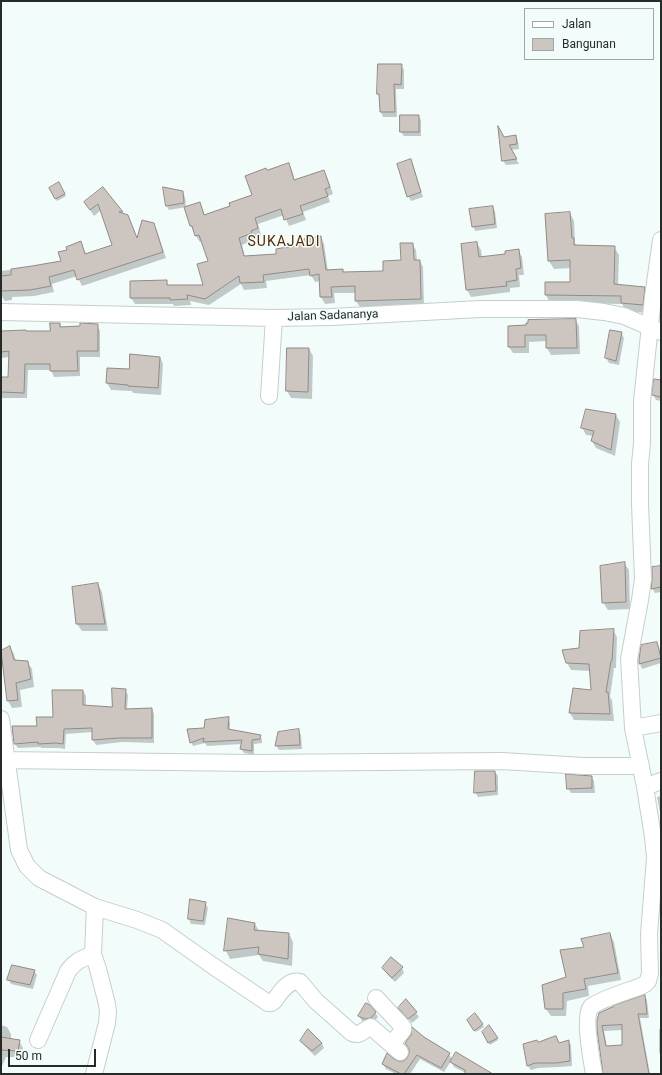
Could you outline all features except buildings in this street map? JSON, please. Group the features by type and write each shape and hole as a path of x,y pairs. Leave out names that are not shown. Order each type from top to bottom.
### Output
{"street":[{"path":"594,1074 589,1044 588,1018 591,1008 598,1002 645,984 650,977 649,934 655,858 645,787 633,728 629,659 643,579 640,504 642,401 648,352 655,329 661,240"},
{"name":"Jalan Sadananya","path":"1,312 274,318 332,317 480,309 577,309 624,316 655,329"},
{"path":"269,396 274,318"},
{"path":"1,719 4,760 10,782 19,850 27,866 39,878 95,907 137,920 162,930 268,1003 274,1002 289,984 295,981 300,982 316,1000 352,1033 358,1035 371,1026 396,1048 403,1027 376,998"},
{"path":"633,728 661,723"},
{"path":"4,760 254,763 502,761 583,766 641,766"},
{"path":"645,787 661,781"},
{"path":"94,1074 108,1012 102,983 93,954 95,907"},
{"path":"38,1040 68,971 77,961 93,954"}],"district":[{"name":"SUKAJADI","path":"284,242"}]}
